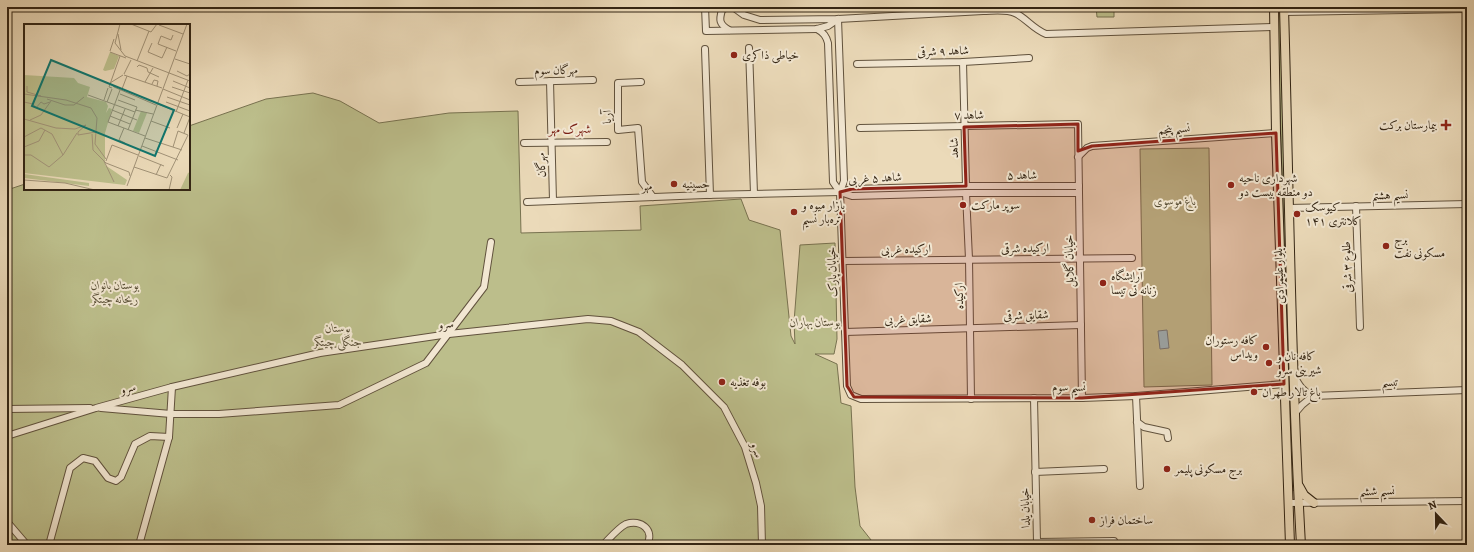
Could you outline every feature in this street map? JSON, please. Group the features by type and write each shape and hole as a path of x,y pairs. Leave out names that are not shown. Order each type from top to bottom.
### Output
{"main road":[{"name":"بلوار علیمرادی","path":"1274,7 1276,133 1289,542"},
{"name":"بلوار علیمرادی","path":"1284,9 1294,376 1301,545"},
{"path":"1298,483 1304,495 1314,504"}],"street":[{"path":"705,7 706,31 817,29 828,26 838,19"},
{"path":"727,7 722,10 720,18 722,26 729,30"},
{"path":"733,7 744,15 760,20 838,19 983,9 1007,11 1014,13 1038,31 1046,34 1274,27"},
{"path":"925,7 925,14"},
{"path":"1284,9 1467,9"},
{"name":"خیابان پارک","path":"838,19 844,181 840,192 847,386 851,395 854,397"},
{"name":"خیابان پارک","path":"817,29 823,32 828,43 833,182 840,192"},
{"path":"748,48 754,194"},
{"path":"705,49 710,195"},
{"name":"شاهد ۹ شرقی","path":"857,64 962,62 1029,58"},
{"name":"شاهد","path":"962,62 966,190"},
{"name":"مهرگان سوم","path":"519,82 593,80"},
{"name":"مهرگان","path":"550,81 553,201"},
{"name":"آریا","path":"641,82 618,82 618,130 638,128 642,182 653,197"},
{"name":"شاهد ۷","path":"860,128 1078,124"},
{"name":"خیابان گلایل","path":"1078,124 1082,398"},
{"name":"نسیم پنجم","path":"1078,157 1086,148 1092,146 1276,133"},
{"path":"524,143 607,142"},
{"name":"شاهد ۵","path":"966,190 1079,186"},
{"name":"شاهد ۵ غربی","path":"840,192 852,189 966,190"},
{"name":"شاهد ۵","path":"966,190 1079,193"},
{"name":"ارکیده","path":"966,190 970,259 971,399"},
{"name":"مهر","path":"527,202 840,192"},
{"name":"نسیم هشتم","path":"1289,208 1467,204"},
{"name":"طلوع ۳ شرقی","path":"1356,206 1360,327"},
{"path":"7,409 96,408 171,414 219,414 339,404 426,363 484,287 491,242"},
{"path":"1080,258 1132,258"},
{"name":"ارکیده شرقی","path":"970,259 1080,258"},
{"name":"ارکیده غربی","path":"843,261 970,259"},
{"name":"سرو","path":"7,436 96,408 172,387 320,353 449,334 588,319 612,321 639,332 682,365 724,407 745,447 756,483 761,506 762,545"},
{"name":"شقایق شرقی","path":"971,328 1081,325"},
{"name":"شقایق غربی","path":"845,332 971,328"},
{"path":"1294,376 1302,389 1313,396 1302,404 1296,412"},
{"name":"نسیم سوم","path":"854,397 861,399 1082,398 1136,396 1284,384"},
{"path":"139,545 169,437 172,387"},
{"name":"تبسم","path":"1313,396 1467,390"},
{"path":"1136,396 1140,486"},
{"name":"خیابان یلدا","path":"1034,398 1037,544 1114,540"},
{"path":"1137,422 1144,427 1167,432 1168,438"},
{"path":"49,545 70,468 83,458 95,461 108,478 116,481 122,477 136,444 150,436 169,437"},
{"path":"1036,472 1104,469"},
{"name":"نسیم ششم","path":"1288,503 1314,504 1467,501"},
{"path":"603,545 624,525 634,522 645,526 649,533 650,539 646,545"},
{"path":"7,523 27,545"}],"highlighted area":[{"path":"1078,124 1078,151 1092,146 1276,133 1284,384 1082,398 854,397 847,386 840,192 852,189 966,186 964,127"}],"green space":[{"path":"1096,7 1114,7 1114,17 1097,17"},
{"path":"1277,7 1280,7 1295,490 1292,491"},
{"name":"بوستان جنگلی چیتگر","path":"313,93 340,101 379,123 449,113 518,111 521,233 641,230 640,206 741,199 749,220 780,230 791,336 795,344 794,322 800,245 835,243 837,339 834,354 815,354 837,364 841,403 851,406 855,487 860,526 875,545 7,545 7,190 24,184 24,190 190,190 190,126 266,99"},
{"name":"باغ موسوی","path":"1209,148 1212,385 1144,387 1140,149"}],"water":[{"path":"1167,330 1169,348 1160,349 1158,331"}],"place":[{"name":"خیاطی ذاکری","path":"734,55"},
{"name":"بیمارستان برکت","path":"1446,125"},
{"name":"حسینیه","path":"674,184"},
{"name":"شهرداری ناحیه دو منطقه بیست دو","path":"1231,185"},
{"name":"سوپر مارکت","path":"963,205"},
{"name":"بازار میوه و تره‌بار نسیم","path":"794,212"},
{"name":"کیوسک کلانتری ۱۴۱","path":"1297,214"},
{"name":"برج مسکونی نفت","path":"1386,246"},
{"name":"آرایشگاه زنانه تی تیسا","path":"1103,283"},
{"name":"کافه رستوران ویداس","path":"1266,347"},
{"name":"کافه نان و شیرینی سرو","path":"1269,363"},
{"name":"بوفه تغذیه","path":"722,382"},
{"name":"باغ تالار طهران","path":"1254,392"},
{"name":"برج مسکونی پلیمر","path":"1167,469"},
{"name":"ساختمان فراز","path":"1092,520"}],"district":[{"name":"شهرک مهر","path":"570,128"}],"park label":[{"name":"بوستان بانوان ریحانه چیتگر","path":"115,292"},
{"name":"بوستان بهاران","path":"815,322"}]}
